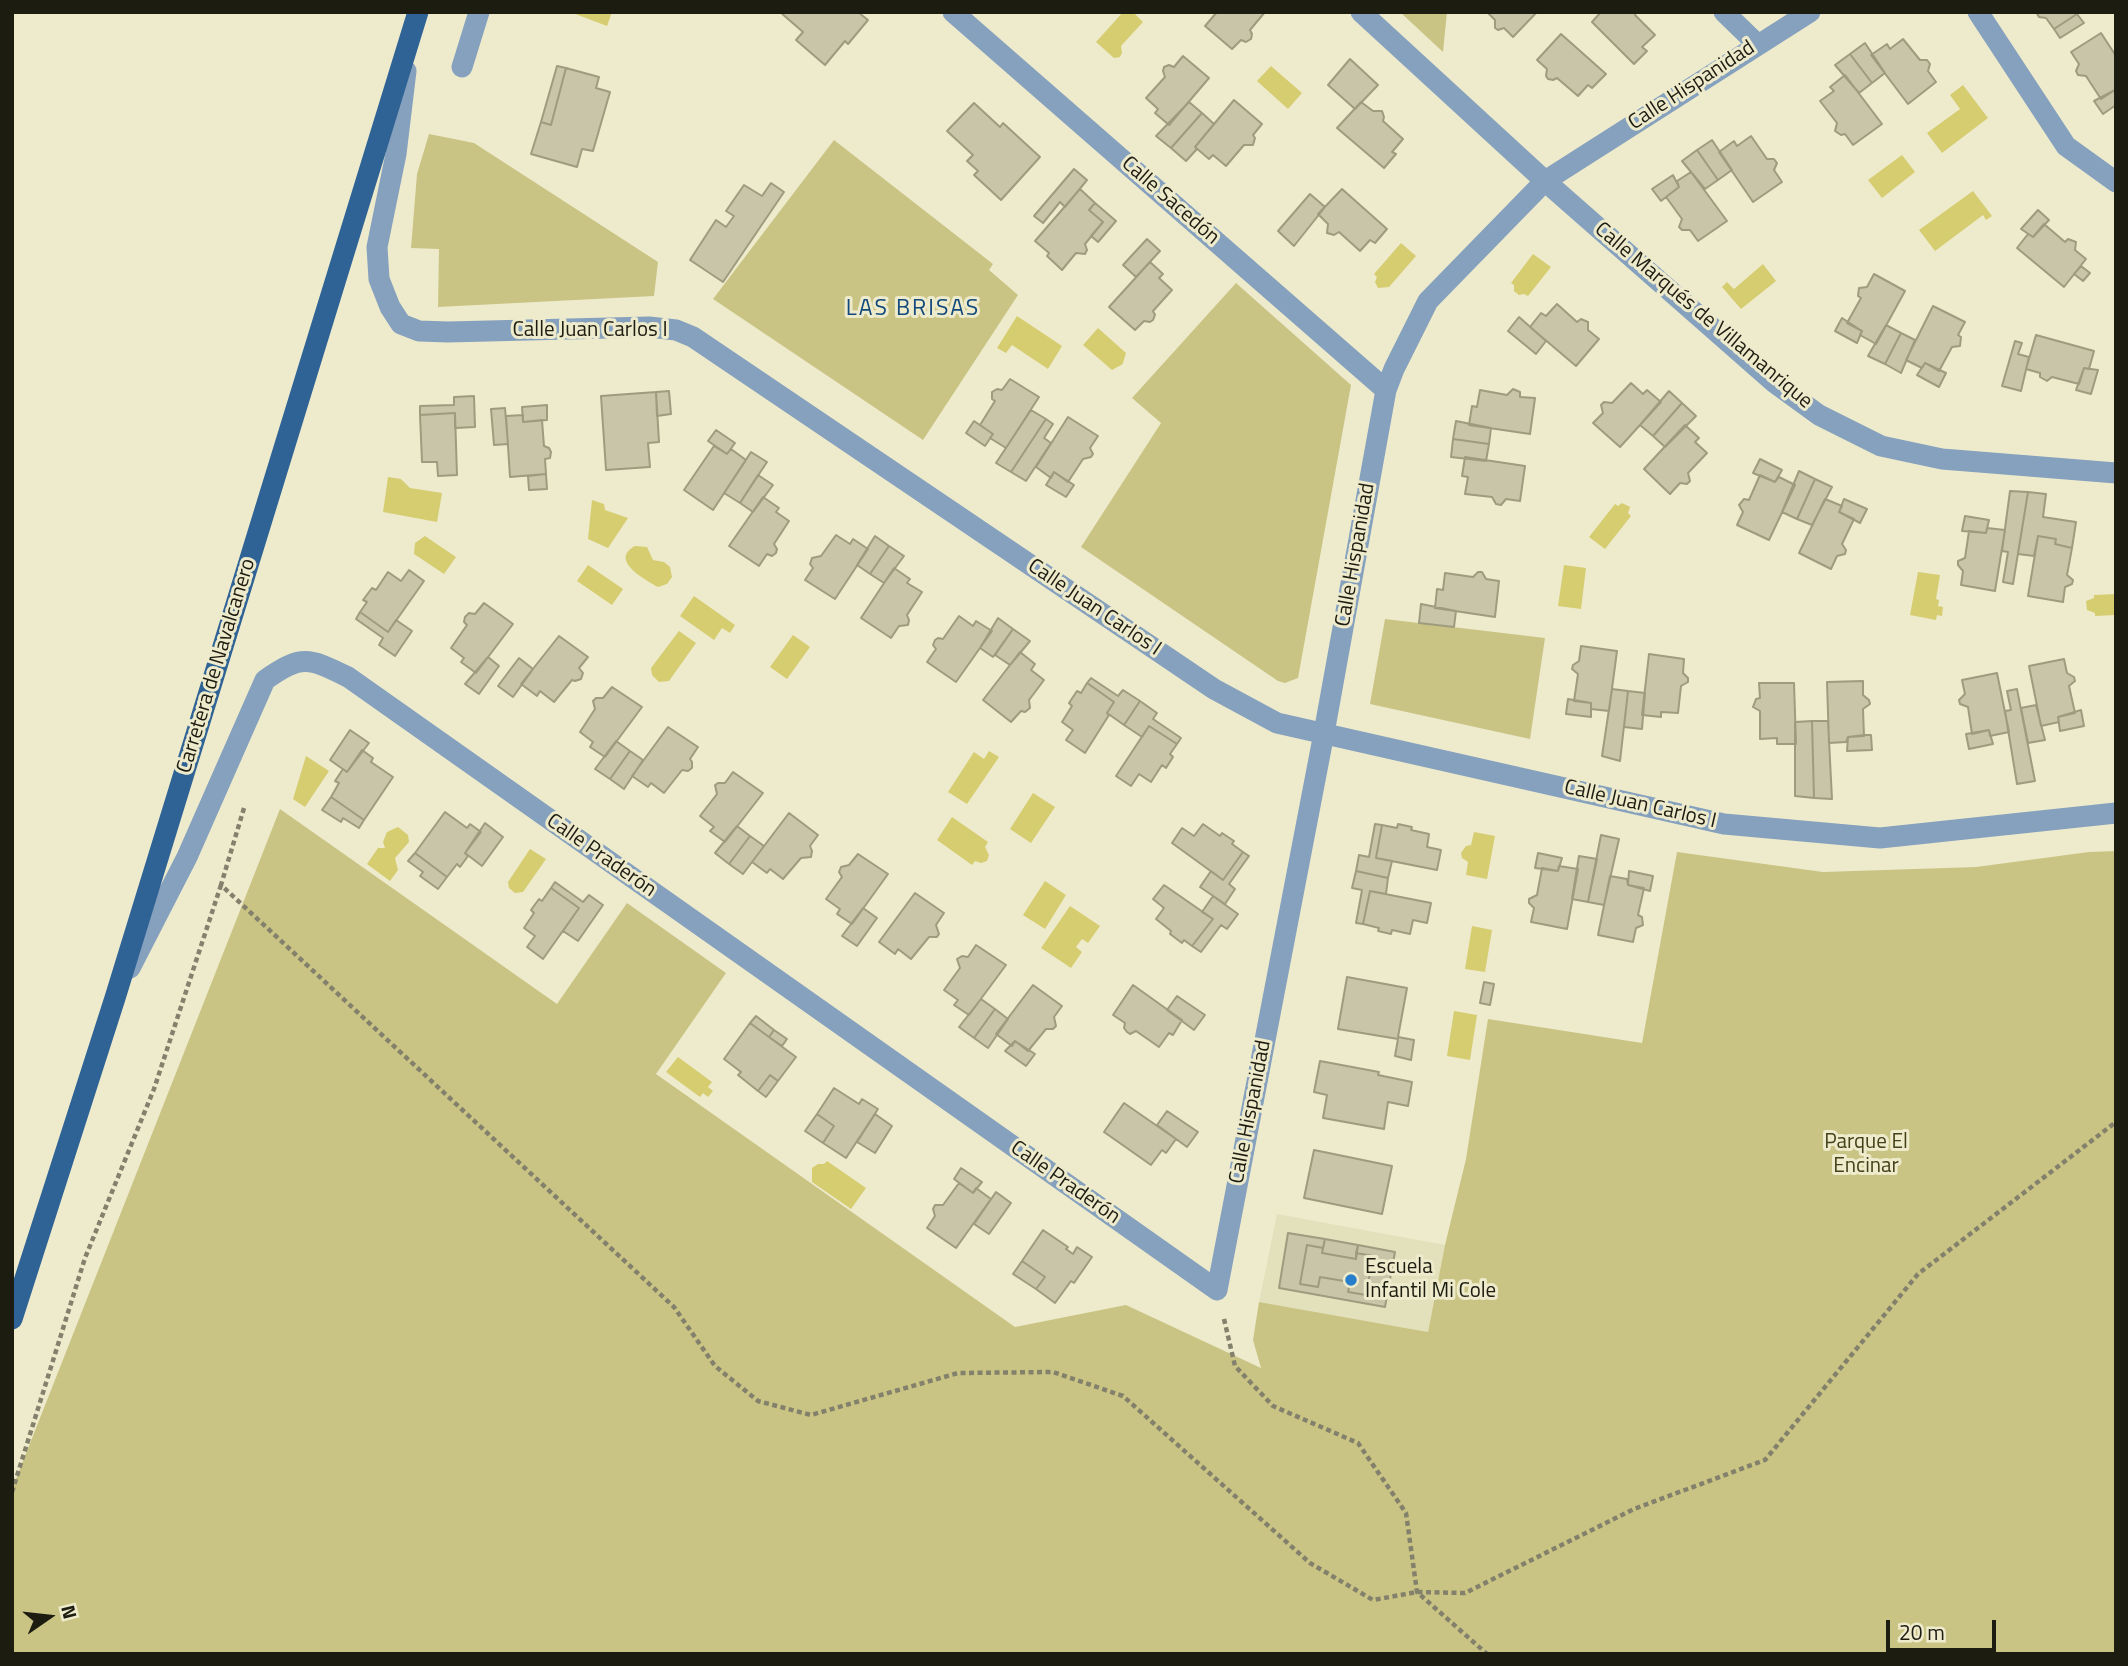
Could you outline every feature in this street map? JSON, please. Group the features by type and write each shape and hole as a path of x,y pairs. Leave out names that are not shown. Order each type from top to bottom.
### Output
{"main road":[{"name":"Carretera de Navalcanero","path":"12,1319 115,998 418,12"}],"street":[{"path":"462,67 479,12"},
{"name":"Calle Sacedón","path":"953,12 1386,390"},
{"name":"Calle Marqués de Villamanrique","path":"1361,12 1545,181 1775,383 1819,415 1881,446 1942,459 2116,473"},
{"path":"1724,12 1758,44"},
{"name":"Calle Hispanidad","path":"1217,1290 1324,733 1386,390 1394,369 1428,302 1545,181 1810,12"},
{"path":"1978,12 2066,146 2116,182"},
{"name":"Calle Juan Carlos I","path":"409,43 396,153 376,247 379,279 390,307 401,324 419,331 448,332 649,327 676,330 693,337 1214,689 1277,723 1724,824 1880,838 2116,813"},
{"name":"Calle Praderón","path":"115,998 187,857 265,680 287,664 314,660 348,677 1217,1290"}],"path":[{"path":"12,1492 85,1258 154,1089 244,807"},
{"path":"220,884 674,1307 715,1366 758,1401 811,1415 958,1373 1053,1371 1123,1396 1310,1563 1373,1600 1417,1592 1465,1593 1633,1509 1765,1460 1918,1274 2116,1122"},
{"path":"1217,1290 1235,1366 1273,1406 1358,1443 1406,1513 1417,1592 1487,1654"}],"shaded area":[{"path":"570,12 612,12 607,26"},
{"path":"1123,12 1133,12 1143,22 1121,46 1120,57 1114,58 1096,42"},
{"path":"1271,66 1302,93 1288,109 1257,81"},
{"path":"1963,85 1988,118 1942,153 1927,133 1960,109 1950,95"},
{"path":"1902,155 1915,172 1882,198 1868,180"},
{"path":"1973,191 1992,216 1986,220 1983,215 1935,251 1919,230"},
{"path":"1401,243 1416,256 1389,287 1378,288 1374,274"},
{"path":"1533,254 1551,267 1528,296 1519,295 1511,283"},
{"path":"1763,264 1776,281 1741,309 1722,287 1727,282 1734,289"},
{"path":"1017,316 1062,346 1048,369 1012,345 1006,353 997,348"},
{"path":"1098,328 1126,353 1122,364 1112,370 1083,345"},
{"path":"388,477 401,479 410,488 442,493 437,522 383,512"},
{"path":"592,500 604,504 605,510 628,518 608,548 588,539"},
{"path":"1622,503 1630,507 1628,513 1631,516 1605,549 1589,537 1615,504 1618,506"},
{"path":"425,536 456,557 444,574 414,554 415,543"},
{"path":"635,546 647,547 653,560 664,562 670,567 672,577 667,584 658,587 632,569 626,557 628,551"},
{"path":"588,565 623,589 612,605 577,581"},
{"path":"1564,565 1586,568 1581,609 1558,606"},
{"path":"1918,572 1940,575 1936,599 1939,600 1938,606 1943,607 1942,616 1937,615 1936,620 1910,615"},
{"path":"2116,594 2116,615 2095,616 2095,613 2087,610 2086,601 2094,598 2094,595"},
{"path":"694,596 735,625 730,633 722,628 714,640 680,616"},
{"path":"679,631 696,643 669,681 659,682 652,675 651,668"},
{"path":"793,635 810,647 787,679 770,667"},
{"path":"989,751 999,757 967,804 948,792 974,752 984,759"},
{"path":"306,756 329,771 305,807 293,799"},
{"path":"1033,793 1055,807 1031,843 1010,829"},
{"path":"952,817 988,842 985,847 989,855 987,861 975,861 972,865 937,840"},
{"path":"398,827 408,835 409,842 395,858 398,870 390,881 367,864 378,848 385,848 383,842 387,832"},
{"path":"1474,832 1495,836 1487,879 1466,875 1468,862 1462,858 1461,853 1466,846 1471,845"},
{"path":"530,849 546,859 523,892 515,893 509,888 508,882"},
{"path":"1045,881 1066,895 1045,929 1023,915"},
{"path":"1070,906 1100,926 1088,943 1082,939 1076,947 1082,952 1071,968 1041,948"},
{"path":"1472,926 1492,930 1485,972 1465,969"},
{"path":"1454,1011 1477,1015 1470,1060 1447,1056"},
{"path":"678,1057 712,1082 708,1087 713,1091 708,1097 703,1093 700,1097 666,1072"},
{"path":"827,1161 866,1188 851,1209 812,1182 812,1168"},
{"name":"Escuela Infantil Mi Cole","path":"1277,1214 1445,1245 1428,1332 1259,1302"}],"green space":[{"path":"1400,12 1447,12 1443,52"},
{"path":"429,134 474,143 658,262 654,296 438,307 439,249 411,248 417,174"},
{"path":"834,140 993,264 989,270 1018,295 923,440 713,299"},
{"path":"1236,283 1351,385 1298,678 1285,683 1278,681 1081,547 1161,423 1132,398"},
{"path":"1385,619 1545,638 1530,739 1370,704"},
{"name":"Parque El Encinar","path":"280,809 557,1004 627,903 726,973 656,1074 1015,1327 1126,1305 1261,1368 1253,1340 1259,1302 1428,1332 1466,1159 1488,1019 1642,1043 1677,852 1823,872 1976,867 2116,851 2116,1654 12,1654 12,1489"}],"building":[{"path":"780,12 858,12 868,20 848,44 845,41 825,65 796,40 803,32"},
{"path":"1217,12 1265,12 1250,30 1251,39 1246,42 1241,40 1232,49 1205,26"},
{"path":"1487,12 1537,12 1513,37 1504,28 1495,28 1495,20"},
{"path":"1601,12 1636,12 1635,15 1655,35 1642,47 1647,51 1634,64 1592,22"},
{"path":"2036,12 2080,12 2054,29 2046,18 2039,17"},
{"path":"2077,14 2084,23 2060,38 2054,29"},
{"path":"2101,33 2116,56 2116,91 2101,99 2086,76 2078,75 2076,71 2079,64 2071,52"},
{"path":"1561,34 1606,74 1592,88 1588,85 1578,96 1557,78 1548,79 1547,69 1537,60"},
{"path":"1903,39 1920,60 1927,60 1930,64 1928,71 1936,82 1908,104 1871,55 1887,44 1890,49"},
{"path":"1865,43 1885,73 1872,83 1850,54"},
{"path":"1850,54 1872,83 1859,93 1835,65"},
{"path":"1183,56 1209,78 1169,125 1155,113 1158,109 1146,98 1165,77 1164,67 1174,67"},
{"path":"1350,59 1378,85 1355,109 1328,85"},
{"path":"557,66 566,68 551,125 541,122"},
{"path":"566,68 599,77 596,88 610,92 593,151 582,149 577,167 531,154 541,122 551,125"},
{"path":"1845,75 1882,124 1853,145 1845,134 1841,135 1835,131 1837,123 1820,101 1834,91 1830,87"},
{"path":"2115,90 2116,105 2103,114 2094,101"},
{"path":"1234,100 1262,124 1253,135 1253,145 1244,145 1226,166 1213,155 1209,159 1195,147"},
{"path":"1189,102 1202,113 1171,148 1156,136"},
{"path":"1361,102 1373,111 1382,111 1383,121 1403,139 1392,152 1396,154 1384,168 1337,128"},
{"path":"974,103 1000,127 1003,123 1040,157 1001,200 974,175 978,171 967,161 973,155 947,131"},
{"path":"1202,113 1214,124 1186,161 1171,148"},
{"path":"1751,136 1767,159 1774,159 1777,163 1774,170 1782,182 1753,202 1719,152 1734,141 1737,146"},
{"path":"1712,140 1732,170 1718,180 1697,150"},
{"path":"1697,150 1718,180 1705,189 1682,161"},
{"path":"1074,169 1087,180 1065,207 1060,202 1043,223 1034,216"},
{"path":"1691,172 1727,221 1698,241 1690,230 1682,230 1679,227 1682,219 1666,197 1679,187 1677,181"},
{"path":"1673,175 1679,187 1661,201 1652,189"},
{"path":"771,183 784,192 723,282 690,260 716,220 726,227 734,216 726,211 744,185 762,196"},
{"path":"1080,189 1095,203 1089,210 1103,222 1085,244 1085,254 1076,253 1062,270 1035,241"},
{"path":"1342,189 1387,229 1375,243 1370,240 1360,251 1339,232 1334,235 1327,233 1328,224 1318,214"},
{"path":"1310,194 1325,207 1294,246 1278,231"},
{"path":"1095,203 1116,221 1098,242 1091,236 1103,222 1089,210"},
{"path":"2038,210 2049,220 2033,237 2021,229"},
{"path":"2044,224 2065,242 2068,239 2076,242 2075,250 2086,259 2064,287 2017,248 2028,234 2033,237"},
{"path":"1147,239 1160,251 1136,277 1123,265"},
{"path":"1150,262 1163,274 1159,278 1172,290 1153,311 1153,320 1144,321 1135,330 1109,307"},
{"path":"2081,266 2090,273 2083,281 2074,274"},
{"path":"1874,274 1905,291 1876,344 1860,335 1862,331 1847,323 1861,298 1858,296 1859,288 1867,287"},
{"path":"1557,304 1577,322 1581,319 1588,322 1588,330 1599,339 1576,366 1530,327 1541,313 1546,316"},
{"path":"1933,306 1965,322 1958,335 1961,337 1960,346 1952,347 1939,371 1925,363 1922,368 1906,360"},
{"path":"1519,317 1546,341 1536,354 1508,331"},
{"path":"1842,318 1862,331 1857,343 1835,331"},
{"path":"1886,325 1901,333 1885,364 1868,356"},
{"path":"1901,333 1915,340 1901,373 1885,364"},
{"path":"2036,335 2094,351 2089,369 2084,368 2079,384 2052,377 2047,381 2040,377 2040,373 2026,369"},
{"path":"2015,341 2022,343 2018,354 2029,357 2021,391 2002,386"},
{"path":"1925,363 1946,373 1939,387 1917,375"},
{"path":"2084,368 2098,370 2091,394 2076,390"},
{"path":"1010,379 1039,397 1006,448 990,438 993,434 980,425 995,401 992,399 992,392 1002,390"},
{"path":"1631,383 1643,394 1647,390 1661,402 1620,447 1593,423 1603,413 1601,405 1604,402 1612,403"},
{"path":"1513,389 1520,392 1520,397 1535,398 1530,434 1469,425 1472,406 1477,407 1480,390 1507,395"},
{"path":"669,391 671,414 657,416 656,392"},
{"path":"1669,391 1682,403 1653,436 1640,425"},
{"path":"656,392 659,442 648,443 650,467 606,470 601,396"},
{"path":"474,396 475,427 455,428 455,413 420,415 420,406 454,405 454,397"},
{"path":"1682,403 1696,416 1665,447 1653,436"},
{"path":"547,405 547,420 523,422 522,407"},
{"path":"505,408 508,444 494,445 491,409"},
{"path":"1031,410 1046,419 1011,472 996,463"},
{"path":"455,413 457,475 438,476 437,462 422,462 420,415"},
{"path":"523,415 523,422 542,420 544,446 551,452 550,458 545,459 546,474 510,477 506,416"},
{"path":"1068,417 1098,436 1090,448 1093,454 1083,459 1068,482 1054,472 1051,478 1036,467"},
{"path":"1046,419 1053,424 1044,438 1051,443 1026,481 1011,472"},
{"path":"974,421 993,434 985,446 966,433"},
{"path":"1456,421 1491,428 1489,444 1453,439"},
{"path":"1685,425 1699,438 1695,442 1707,453 1688,473 1690,481 1687,484 1680,483 1670,494 1644,469"},
{"path":"716,430 735,443 727,454 708,441"},
{"path":"1453,439 1489,444 1486,461 1451,457"},
{"path":"714,446 727,454 731,449 746,460 713,510 684,490"},
{"path":"751,452 767,462 740,503 724,493"},
{"path":"1465,457 1525,466 1520,501 1506,499 1501,505 1496,504 1492,497 1465,494 1468,477 1462,476"},
{"path":"1760,459 1782,470 1775,482 1753,473"},
{"path":"1799,471 1815,479 1797,519 1782,512"},
{"path":"1054,472 1074,485 1066,497 1046,485"},
{"path":"546,474 547,489 529,490 528,476"},
{"path":"758,475 773,485 753,512 740,503"},
{"path":"1760,475 1775,482 1779,477 1795,485 1769,540 1737,525 1743,512 1739,505 1744,499 1749,500"},
{"path":"1815,479 1832,487 1812,525 1797,519"},
{"path":"2010,491 2028,492 2013,584 2003,582 2008,552 2002,551"},
{"path":"2028,492 2046,494 2043,517 2076,522 2072,548 2055,544 2056,539 2038,536 2034,556 2018,554"},
{"path":"763,497 779,508 776,512 789,521 774,544 776,553 772,556 767,554 759,566 729,546"},
{"path":"1825,499 1842,506 1839,512 1854,519 1842,544 1846,550 1845,554 1837,556 1831,569 1799,553"},
{"path":"1844,499 1867,509 1860,523 1839,512"},
{"path":"1965,516 1989,520 1986,533 1962,531"},
{"path":"1987,528 2005,530 1995,591 1961,585 1963,571 1958,565 1958,561 1965,558 1969,531 1986,533"},
{"path":"836,535 850,544 853,539 868,549 835,599 805,580 813,568 810,564 812,558 821,556"},
{"path":"875,536 889,546 870,574 857,565"},
{"path":"2038,536 2056,539 2055,544 2072,548 2067,575 2073,580 2072,584 2065,587 2063,602 2028,596"},
{"path":"889,546 904,556 884,583 870,574"},
{"path":"894,568 910,579 907,583 922,592 907,615 908,625 899,626 891,638 861,618"},
{"path":"409,570 424,581 388,632 360,612 367,602 363,600 372,588 376,590 388,572 401,581"},
{"path":"1482,572 1486,579 1499,581 1495,617 1435,608 1437,589 1443,590 1445,573 1473,577"},
{"path":"484,603 513,624 476,673 461,662 464,658 451,648 467,625 464,622 465,617 469,613 475,614"},
{"path":"1421,604 1456,611 1454,627 1419,623"},
{"path":"360,612 388,632 396,620 412,631 395,656 379,645 383,638 356,619"},
{"path":"959,616 973,626 976,621 992,631 956,682 927,662 936,649 933,645 935,640 943,639"},
{"path":"998,618 1013,629 993,657 980,648"},
{"path":"1013,629 1030,641 1010,665 995,655"},
{"path":"559,636 588,657 579,668 583,673 581,679 572,680 554,702 540,691 537,696 521,684"},
{"path":"1581,646 1617,651 1609,711 1591,709 1591,703 1574,701 1578,674 1572,669 1579,661"},
{"path":"1020,652 1035,664 1031,670 1044,680 1029,700 1030,708 1025,712 1021,711 1011,722 983,700"},
{"path":"1649,654 1684,659 1683,673 1688,682 1681,686 1678,713 1661,712 1661,717 1642,715"},
{"path":"488,657 499,666 479,694 465,684"},
{"path":"519,658 533,669 513,697 498,686"},
{"path":"2064,659 2067,673 2074,677 2075,681 2069,686 2075,713 2058,717 2059,722 2041,726 2029,666"},
{"path":"1997,673 2009,732 1990,736 1989,730 1972,734 1968,707 1960,704 1959,700 1965,694 1962,680"},
{"path":"1091,678 1118,696 1123,690 1140,701 1124,725 1107,713 1114,702 1087,683"},
{"path":"1863,681 1863,695 1870,704 1863,709 1864,736 1848,737 1846,742 1829,743 1827,682"},
{"path":"1087,683 1114,702 1085,753 1066,740 1073,730 1062,722 1072,706 1069,703 1077,691 1081,693"},
{"path":"1759,683 1794,683 1796,744 1777,744 1777,738 1760,739 1760,711 1753,707 1756,699 1760,698"},
{"path":"612,687 642,707 605,757 590,747 593,742 580,732 595,709 593,701 603,698"},
{"path":"1612,689 1628,691 1620,761 1602,756"},
{"path":"2017,689 2035,781 2017,784 2005,711 2011,710 2007,691"},
{"path":"1628,691 1645,693 1642,729 1624,727"},
{"path":"1568,699 1591,703 1591,717 1566,714"},
{"path":"1140,701 1157,713 1153,719 1181,738 1177,744 1149,726 1142,737 1124,725"},
{"path":"2036,705 2045,740 2028,743 2021,708"},
{"path":"2081,710 2084,726 2060,731 2058,717"},
{"path":"1812,721 1828,721 1832,799 1814,798"},
{"path":"1812,721 1814,798 1795,796 1795,722"},
{"path":"1149,726 1177,744 1170,754 1173,757 1166,768 1162,765 1151,782 1139,774 1131,786 1116,776"},
{"path":"668,727 698,747 690,759 692,768 688,771 682,770 664,793 651,783 648,787 632,776"},
{"path":"350,730 369,743 347,772 330,760"},
{"path":"1989,730 1993,744 1969,749 1966,734"},
{"path":"1871,735 1872,750 1847,751 1848,737"},
{"path":"616,741 630,751 610,779 595,769"},
{"path":"362,750 373,758 371,762 393,777 364,820 331,797 339,783 335,781 343,769 347,772"},
{"path":"630,751 643,760 624,789 610,779"},
{"path":"733,772 763,793 725,842 710,831 714,827 700,816 717,794 715,785 725,783"},
{"path":"331,797 364,820 359,828 343,818 341,822 322,810"},
{"path":"445,812 467,828 470,824 481,832 465,853 468,856 460,867 457,864 447,877 415,853"},
{"path":"789,813 818,835 810,846 811,857 801,858 783,879 770,869 767,873 752,862"},
{"path":"485,823 503,837 482,866 465,853"},
{"path":"1203,824 1220,836 1222,833 1234,841 1232,844 1243,852 1223,880 1172,843 1182,828 1194,836"},
{"path":"1375,824 1382,825 1376,858 1392,861 1388,878 1356,871 1359,855 1369,857"},
{"path":"1398,824 1429,834 1427,847 1441,850 1437,870 1376,858 1382,825 1397,828"},
{"path":"737,826 750,836 729,864 715,853"},
{"path":"1601,835 1619,839 1604,905 1588,902"},
{"path":"750,836 764,846 743,874 729,864"},
{"path":"1243,852 1249,856 1229,884 1235,889 1225,904 1200,887 1211,871 1223,880"},
{"path":"415,853 447,877 438,889 420,876 423,872 408,861"},
{"path":"1538,853 1562,858 1558,871 1535,868"},
{"path":"858,854 888,874 852,924 837,914 840,909 826,899 842,877 839,872 841,867 849,865"},
{"path":"1579,856 1597,859 1588,902 1572,899"},
{"path":"1559,866 1578,869 1567,929 1531,922 1534,908 1529,899 1537,895 1542,868 1558,871"},
{"path":"1356,871 1388,878 1386,894 1370,891 1363,924 1356,923 1362,890 1352,888"},
{"path":"1629,871 1653,876 1650,891 1628,885"},
{"path":"1610,876 1627,879 1628,885 1644,888 1638,915 1642,917 1643,925 1636,928 1633,942 1598,935"},
{"path":"555,882 583,902 589,895 603,905 578,941 563,931 579,908 551,888"},
{"path":"1164,885 1213,919 1192,946 1184,940 1182,943 1170,934 1171,931 1156,919 1164,908 1153,899"},
{"path":"551,888 579,908 543,959 527,947 535,936 524,928 534,913 531,910"},
{"path":"1370,891 1431,903 1427,923 1413,920 1410,934 1392,930 1391,934 1363,924"},
{"path":"915,893 944,913 936,925 939,934 937,937 929,937 911,959 898,949 895,954 879,942"},
{"path":"1213,896 1238,914 1227,929 1221,925 1201,952 1192,946 1213,919 1202,912"},
{"path":"863,908 877,918 857,946 842,936"},
{"path":"976,945 1006,965 969,1015 954,1005 958,1000 944,990 960,968 957,959 968,957"},
{"path":"1347,977 1407,988 1398,1037 1414,1040 1411,1060 1395,1056 1398,1039 1338,1029"},
{"path":"1484,982 1494,984 1490,1005 1480,1003"},
{"path":"1033,985 1062,1006 1054,1017 1056,1026 1046,1029 1028,1051 1015,1041 1012,1046 996,1034"},
{"path":"1133,985 1182,1020 1173,1035 1169,1033 1159,1047 1136,1031 1130,1034 1127,1032 1125,1023 1113,1015"},
{"path":"1177,996 1205,1015 1194,1030 1167,1010"},
{"path":"981,999 995,1009 974,1038 959,1027"},
{"path":"995,1009 1008,1019 988,1048 974,1038"},
{"path":"756,1016 774,1030 769,1037 750,1023"},
{"path":"750,1023 796,1057 778,1081 770,1075 758,1091 738,1075 741,1072 724,1059"},
{"path":"774,1030 787,1039 782,1046 769,1037"},
{"path":"1015,1041 1035,1054 1026,1066 1005,1051"},
{"path":"1320,1061 1379,1072 1378,1075 1412,1082 1408,1106 1388,1102 1384,1129 1323,1118 1327,1095 1314,1092"},
{"path":"770,1075 778,1081 766,1097 758,1091"},
{"path":"834,1088 859,1104 862,1099 878,1109 846,1158 823,1143 834,1126 817,1114"},
{"path":"1124,1103 1176,1139 1166,1153 1162,1150 1151,1165 1104,1132"},
{"path":"1167,1111 1198,1132 1187,1147 1157,1125"},
{"path":"817,1114 834,1126 823,1143 805,1131"},
{"path":"875,1114 892,1126 875,1153 857,1142"},
{"path":"1314,1150 1392,1166 1382,1214 1304,1198"},
{"path":"961,1168 982,1182 973,1193 954,1179"},
{"path":"959,1183 973,1193 976,1188 991,1199 956,1248 927,1228 935,1216 935,1205 943,1205"},
{"path":"996,1192 1011,1203 989,1234 974,1224"},
{"path":"1043,1230 1068,1247 1066,1249 1073,1254 1077,1247 1092,1257 1074,1283 1071,1281 1055,1303 1036,1289 1045,1277 1022,1261"},
{"path":"1288,1233 1325,1239 1323,1248 1307,1245 1300,1284 1318,1287 1320,1277 1350,1282 1348,1292 1366,1295 1373,1256 1356,1253 1358,1245 1395,1252 1385,1307 1279,1288"},
{"path":"1325,1239 1358,1245 1356,1259 1322,1253"},
{"path":"1307,1245 1323,1248 1322,1253 1356,1259 1356,1253 1373,1256 1366,1295 1348,1292 1350,1282 1320,1277 1318,1287 1300,1284"},
{"path":"1022,1261 1045,1277 1036,1289 1013,1274"}],"place":[{"name":"Escuela Infantil Mi Cole","path":"1351,1280"}],"district":[{"name":"LAS BRISAS","path":"913,309"}]}
